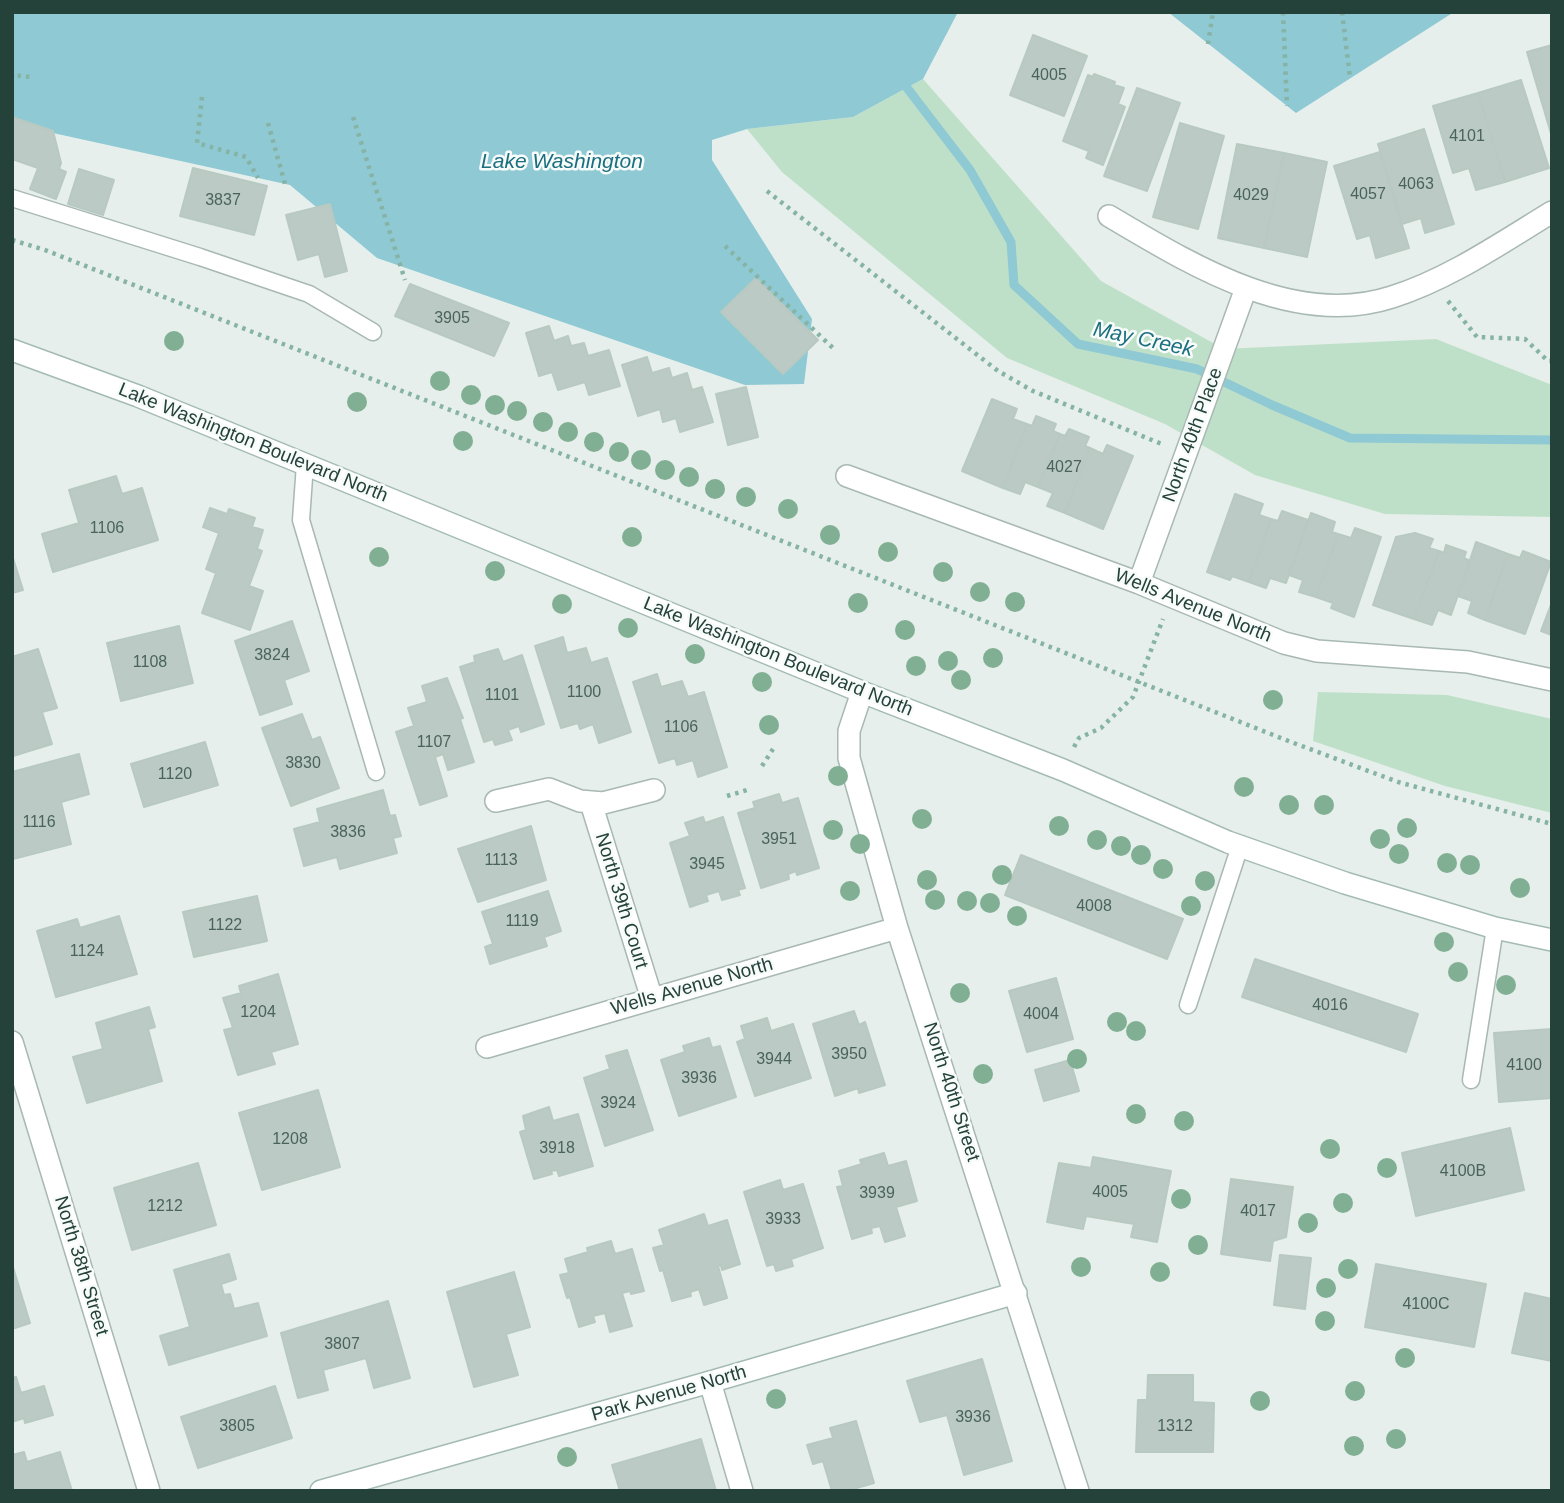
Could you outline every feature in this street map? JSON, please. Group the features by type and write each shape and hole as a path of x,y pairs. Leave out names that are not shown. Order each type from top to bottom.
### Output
{"street":[{"path":"1109,216 1174,254 1246,288 1310,304 1356,305 1391,298 1432,282 1552,212"},
{"name":"North 40th Place","path":"1139,583 1246,288"},
{"name":"Lake Washington Boulevard North","path":"12,350 138,396 862,692 1063,770 1240,846 1345,883 1495,928 1552,940"},
{"name":"Wells Avenue North","path":"847,476 1139,583 1284,643 1317,651 1468,662 1552,680"},
{"name":"North 40th Street","path":"862,692 849,731 849,758 897,928 1078,1491"},
{"name":"North 39th Court","path":"496,801 549,789 591,803 603,803 654,790"},
{"name":"North 39th Court","path":"591,803 652,999"},
{"name":"Wells Avenue North","path":"487,1047 897,928"},
{"name":"North 38th Street","path":"12,1042 149,1491"},
{"name":"Park Avenue North","path":"321,1491 1016,1293"},
{"path":"710,1382 742,1491"}],"lane":[{"path":"12,198 309,294 373,332"},
{"path":"305,464 301,520 376,772"},
{"path":"1188,1005 1240,846"},
{"path":"1471,1080 1495,928"}],"path":[{"path":"1208,44 1213,12"},
{"path":"1283,12 1287,106"},
{"path":"1342,12 1350,78"},
{"path":"12,78 12,75 32,77"},
{"path":"202,97 197,143 246,157 258,178"},
{"path":"353,117 405,280"},
{"path":"268,123 285,184"},
{"path":"767,191 998,371 1033,391 1163,444 1184,459"},
{"path":"12,240 45,250 1137,682 1398,782 1552,824"},
{"path":"725,246 834,349"},
{"path":"1432,282 1477,337 1525,339 1548,361 1552,361"},
{"path":"1063,770 1079,738 1101,728 1133,697 1172,597"},
{"path":"762,766 773,749"},
{"path":"727,796 747,790"}],"green space":[{"path":"923,79 1101,281 1224,349 1436,339 1552,385 1552,517 1385,514 1255,475 1165,424 1007,358 782,172 747,129 853,117"},
{"path":"1318,692 1447,695 1552,719 1552,813 1445,786 1313,741"}],"water":[{"name":"Lake Washington","path":"12,12 958,12 923,79 853,117 747,129 712,140 712,160 812,319 804,384 745,385 377,258 290,185 12,124"},
{"path":"1168,12 1454,12 1296,113"}],"building":[{"path":"1033,35 1087,56 1064,116 1010,95"},
{"path":"1552,45 1552,137 1527,52"},
{"path":"1094,74 1124,88 1118,104 1125,107 1103,165 1086,158 1089,151 1063,141 1088,75 1093,77"},
{"path":"1521,80 1549,168 1505,182 1478,93"},
{"path":"1137,88 1180,103 1147,191 1104,176"},
{"path":"1478,93 1505,182 1476,190 1469,168 1453,173 1433,106"},
{"path":"12,117 53,131 61,163 59,169 66,172 56,199 30,189 38,168 12,159"},
{"path":"1180,123 1224,136 1198,229 1153,217"},
{"path":"1424,129 1454,224 1425,233 1421,218 1402,224 1378,144"},
{"path":"1237,144 1284,153 1264,248 1218,238"},
{"path":"1380,152 1409,248 1376,258 1370,235 1357,239 1334,166"},
{"path":"1284,153 1327,162 1307,257 1264,248"},
{"path":"193,168 267,186 254,235 180,216"},
{"path":"79,169 114,180 103,215 68,204"},
{"path":"330,204 347,271 325,277 319,254 298,260 286,215"},
{"path":"756,278 818,340 783,374 721,312"},
{"path":"410,284 509,323 494,356 395,316"},
{"path":"549,326 554,341 568,336 571,346 584,343 588,356 609,350 620,386 589,395 585,382 558,390 552,372 539,376 526,333"},
{"path":"647,357 652,373 669,368 672,378 687,373 692,390 702,387 713,422 680,432 676,418 663,422 660,409 638,416 622,365"},
{"path":"746,387 758,437 728,445 716,394"},
{"path":"992,399 1017,409 1013,419 1027,424 1003,488 962,471"},
{"path":"1036,416 1056,424 1053,431 1060,434 1038,487 1025,482 1020,494 1003,488 1027,424 1032,426"},
{"path":"1069,429 1089,437 1085,446 1090,448 1065,513 1047,506 1053,493 1038,487 1060,434 1065,436"},
{"path":"1107,445 1133,456 1103,529 1065,513 1090,448 1103,454"},
{"path":"116,476 122,494 142,488 158,540 53,572 42,534 79,523 69,490"},
{"path":"1235,494 1263,504 1259,515 1271,519 1249,582 1232,576 1230,580 1207,572"},
{"path":"210,508 227,514 229,509 255,518 252,527 263,530 257,549 262,551 249,586 263,591 250,630 202,613 216,573 206,569 219,533 203,527"},
{"path":"1282,511 1308,520 1286,583 1270,578 1266,588 1249,582 1271,519 1278,521"},
{"path":"1311,513 1335,522 1332,532 1338,534 1316,597 1299,592 1303,580 1289,575"},
{"path":"1355,528 1381,537 1354,617 1331,608 1333,603 1316,597 1338,534 1351,538"},
{"path":"1415,533 1433,539 1429,548 1439,551 1414,619 1373,605 1396,537"},
{"path":"1476,542 1508,554 1485,620 1468,613 1472,601 1458,596"},
{"path":"1446,545 1466,552 1464,558 1470,561 1451,615 1438,610 1432,625 1414,619 1439,551 1444,553"},
{"path":"1523,551 1551,562 1525,634 1485,620 1508,554 1520,558"},
{"path":"12,555 23,590 12,593"},
{"path":"1552,602 1552,635 1541,631"},
{"path":"292,621 309,671 284,680 292,704 260,715 235,641"},
{"path":"179,626 193,683 121,701 107,643"},
{"path":"563,637 567,653 586,648 591,663 607,658 631,732 599,743 593,724 580,729 578,723 561,728 535,646"},
{"path":"38,649 57,708 42,712 52,744 13,756 12,657"},
{"path":"498,649 503,662 522,655 544,724 521,732 519,726 508,730 512,740 495,745 493,739 484,742 460,667 475,662 474,656"},
{"path":"657,674 661,687 682,681 688,697 704,692 727,767 698,777 693,760 677,765 675,758 659,763 633,682"},
{"path":"447,678 463,718 460,719 474,762 448,770 443,754 435,757 447,796 420,805 396,732 414,726 408,708 427,702 422,686"},
{"path":"302,714 312,740 320,737 339,788 291,806 262,728"},
{"path":"205,742 218,785 144,807 131,764"},
{"path":"79,754 89,794 61,802 71,844 13,859 12,772"},
{"path":"383,790 390,816 395,815 401,836 393,838 397,853 340,869 337,857 304,866 294,829 320,822 317,809"},
{"path":"779,794 782,803 798,798 819,868 797,875 796,871 788,874 789,879 761,888 738,813 755,808 753,802"},
{"path":"703,817 705,823 723,817 745,888 738,890 740,895 722,900 719,891 706,895 708,901 690,907 670,843 690,836 685,823"},
{"path":"531,826 546,880 478,902 458,849"},
{"path":"1021,855 1183,919 1167,959 1005,895"},
{"path":"548,891 561,931 544,937 547,946 490,964 485,947 493,944 482,912"},
{"path":"257,896 267,941 194,957 183,912"},
{"path":"119,916 137,974 56,997 37,931 77,919 80,928"},
{"path":"1255,959 1418,1014 1406,1052 1242,997"},
{"path":"278,974 298,1044 271,1052 275,1064 238,1075 224,1030 233,1028 223,998 241,993 239,986"},
{"path":"1056,978 1073,1039 1027,1052 1009,991"},
{"path":"149,1007 155,1027 148,1029 162,1081 87,1103 73,1057 103,1049 96,1023"},
{"path":"854,1011 859,1025 865,1022 885,1085 859,1093 858,1088 835,1096 813,1024"},
{"path":"767,1018 771,1031 793,1024 811,1078 755,1096 737,1042 745,1039 741,1026"},
{"path":"1552,1029 1552,1098 1499,1102 1494,1033"},
{"path":"709,1038 712,1048 720,1046 736,1097 679,1116 661,1060 685,1052 683,1046"},
{"path":"627,1050 653,1130 605,1146 584,1078 610,1069 606,1056"},
{"path":"1070,1060 1079,1091 1044,1101 1035,1070"},
{"path":"318,1090 340,1167 262,1190 239,1113"},
{"path":"549,1107 553,1121 578,1114 593,1166 559,1176 557,1170 551,1171 552,1174 534,1179 520,1132 526,1130 523,1116"},
{"path":"1510,1128 1524,1190 1416,1216 1402,1153"},
{"path":"884,1153 888,1166 906,1161 917,1201 896,1207 905,1236 885,1242 880,1226 871,1228 872,1233 852,1239 837,1187 843,1186 839,1171 862,1164 860,1160"},
{"path":"1093,1157 1171,1171 1157,1242 1131,1237 1134,1224 1086,1216 1083,1229 1047,1222 1059,1163 1091,1168"},
{"path":"198,1163 216,1225 132,1250 114,1188"},
{"path":"1231,1179 1293,1187 1286,1237 1273,1241 1270,1261 1221,1254"},
{"path":"780,1180 783,1190 803,1184 823,1248 791,1259 793,1266 776,1271 774,1264 767,1266 744,1192"},
{"path":"704,1214 708,1226 727,1220 740,1264 722,1270 721,1265 718,1266 727,1298 704,1305 699,1289 690,1292 691,1296 672,1301 653,1248 664,1245 659,1230"},
{"path":"611,1241 615,1254 632,1249 644,1291 622,1293 632,1326 610,1332 605,1313 593,1316 595,1322 579,1327 560,1275 569,1273 565,1259 588,1252 587,1248"},
{"path":"229,1254 236,1279 221,1284 224,1295 230,1294 234,1309 258,1303 267,1336 169,1365 160,1336 190,1327 174,1270"},
{"path":"1280,1255 1311,1258 1305,1309 1274,1305"},
{"path":"12,1264 30,1323 12,1329"},
{"path":"1376,1264 1486,1284 1474,1347 1365,1327"},
{"path":"514,1272 530,1327 506,1334 518,1375 474,1387 447,1292"},
{"path":"1525,1293 1552,1299 1552,1361 1512,1353"},
{"path":"388,1301 410,1378 374,1388 366,1358 323,1370 328,1390 298,1398 281,1333"},
{"path":"982,1359 1012,1461 964,1475 947,1415 920,1422 907,1381"},
{"path":"1148,1375 1193,1375 1193,1402 1214,1403 1213,1452 1136,1452 1138,1400 1147,1400"},
{"path":"16,1377 21,1393 44,1386 53,1415 25,1423 24,1418 12,1422 12,1378"},
{"path":"275,1386 292,1438 198,1468 181,1417"},
{"path":"856,1421 874,1483 846,1491 832,1491 823,1461 813,1464 807,1445 833,1438 830,1428"},
{"path":"701,1439 716,1491 620,1491 612,1465"},
{"path":"24,1452 27,1462 60,1452 72,1491 12,1491 12,1455"}],"waterway":[{"name":"May Creek","path":"901,80 970,170 1011,242 1014,285 1078,344 1197,369 1350,438 1552,440"}]}
